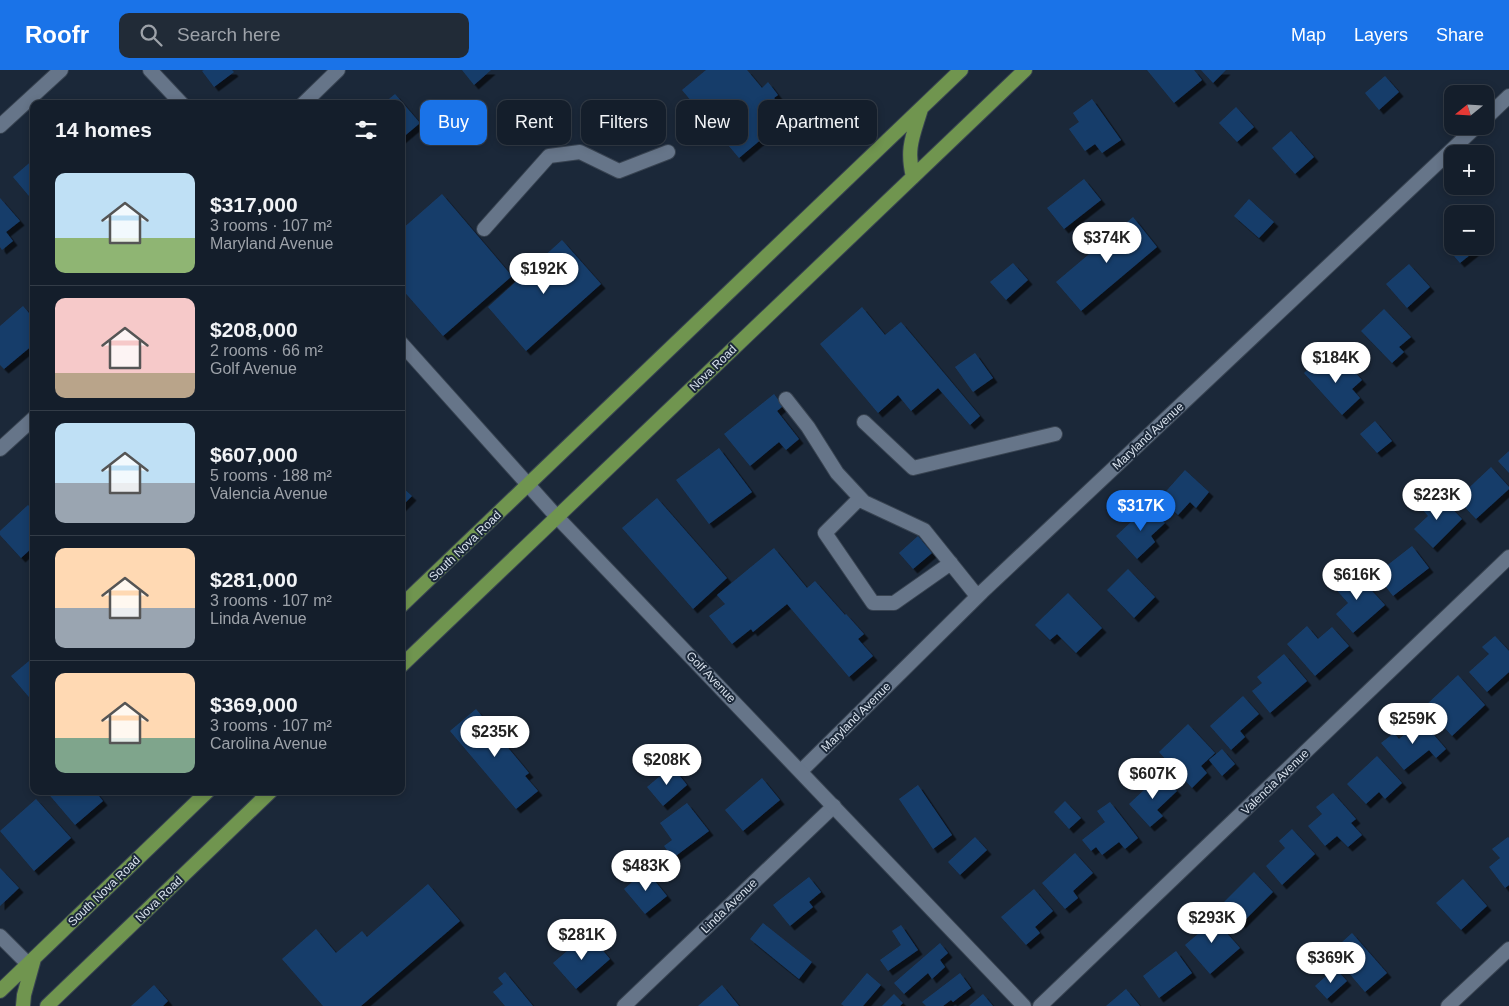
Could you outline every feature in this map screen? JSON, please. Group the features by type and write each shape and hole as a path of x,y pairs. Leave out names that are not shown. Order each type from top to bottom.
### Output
{"main road":[{"path":"528,485 961,70"},
{"name":"Nova Road","path":"405,662 1025,70"},
{"path":"912,177 909,147 921,108"},
{"name":"South Nova Road","path":"405,602 528,485"},
{"name":"South Nova Road","path":"0,991 204,795"},
{"name":"Nova Road","path":"47,1006 263,796"},
{"path":"23,1006 31,961"}],"street":[{"path":"0,126 61,70"},
{"path":"150,70 178,100"},
{"path":"307,100 338,70"},
{"path":"1494,110 1509,96"},
{"name":"Maryland Avenue","path":"801,771 978,596 1467,135"},
{"path":"484,229 549,156 580,152 619,171 668,152"},
{"name":"Golf Avenue","path":"405,347 557,517 1024,1006"},
{"path":"786,400 808,427 837,473 860,498 864,502 924,530 978,596"},
{"path":"0,449 30,422"},
{"path":"864,422 913,468 1055,434"},
{"path":"860,498 825,533 873,603 894,603 951,563"},
{"name":"Valencia Avenue","path":"1040,1006 1509,557"},
{"name":"Linda Avenue","path":"624,1006 834,806"},
{"path":"0,936 31,961"},
{"path":"1448,1006 1509,949"}],"building":[{"path":"232,70 234,72 214,87 202,71"},
{"path":"462,70 491,70 474,85"},
{"path":"706,70 747,70 762,88 768,82 778,95 774,98 776,100 758,100 758,142 739,158 728,145 748,145 748,100 690,100 682,90"},
{"path":"1147,70 1194,70 1202,80 1174,103"},
{"path":"1201,70 1226,70 1213,83"},
{"path":"1385,76 1399,92 1379,110 1365,93"},
{"path":"395,94 400,100 388,100"},
{"path":"1092,99 1121,140 1102,153 1095,144 1085,151 1069,129 1079,122 1073,113"},
{"path":"405,106 420,123 405,136"},
{"path":"1236,107 1254,127 1237,142 1219,123"},
{"path":"1291,131 1314,157 1295,174 1272,148"},
{"path":"30,162 30,197 13,177"},
{"path":"1084,179 1101,200 1064,229 1047,208"},
{"path":"442,194 512,276 443,336 405,293 405,226"},
{"path":"0,198 20,221 6,232 13,241 2,250 0,247"},
{"path":"1249,199 1274,222 1259,238 1234,216"},
{"path":"1133,217 1157,247 1081,311 1056,282"},
{"path":"562,240 601,284 526,351 488,307"},
{"path":"1453,255 1470,255 1460,263"},
{"path":"1013,263 1028,280 1006,300 990,282"},
{"path":"1409,264 1430,287 1407,308 1386,284"},
{"path":"23,306 30,314 30,347 4,369 0,365 0,326"},
{"path":"862,307 885,335 901,322 980,416 970,425 938,388 911,411 898,395 878,413 820,344"},
{"path":"1384,309 1411,337 1399,347 1404,352 1392,363 1361,331"},
{"path":"975,353 993,378 973,392 955,367"},
{"path":"1340,356 1362,380 1352,389 1360,398 1342,415 1304,373 1315,362 1324,371"},
{"path":"774,394 783,406 777,411 799,439 786,450 779,442 750,466 724,434"},
{"path":"1375,421 1392,441 1377,453 1360,434"},
{"path":"719,448 752,492 709,524 676,480"},
{"path":"1509,451 1509,473 1498,461"},
{"path":"1491,467 1509,489 1476,519 1457,499"},
{"path":"1185,470 1209,492 1196,508 1190,502 1178,515 1160,498"},
{"path":"405,490 412,496 405,503"},
{"path":"1438,494 1462,519 1433,548 1414,529 1428,516 1422,509"},
{"path":"657,498 727,578 693,609 622,528"},
{"path":"28,505 30,507 30,550 21,558 0,535 0,531"},
{"path":"1148,506 1165,523 1151,536 1155,542 1137,559 1116,536"},
{"path":"918,536 932,553 913,569 899,553"},
{"path":"1412,546 1429,568 1393,596 1376,574"},
{"path":"774,548 807,588 815,581 864,634 858,639 873,656 849,677 787,604 753,632 751,629 732,644 709,616 725,604 717,595"},
{"path":"1128,569 1155,597 1134,618 1107,590"},
{"path":"1352,569 1385,605 1353,633 1336,614 1348,603 1333,586"},
{"path":"1068,593 1102,628 1076,653 1057,634 1050,640 1035,625"},
{"path":"1307,626 1318,639 1332,627 1349,646 1315,676 1287,644"},
{"path":"1495,636 1509,651 1509,672 1487,692 1469,672 1489,654 1482,647"},
{"path":"1284,654 1307,681 1270,713 1252,691 1262,683 1257,677"},
{"path":"29,661 30,698 11,676"},
{"path":"1458,675 1485,705 1452,736 1425,706"},
{"path":"1243,696 1259,714 1240,731 1245,737 1231,750 1210,726"},
{"path":"476,709 529,773 525,776 538,791 516,809 450,731"},
{"path":"1421,720 1446,749 1436,758 1429,750 1404,770 1381,743 1394,733 1399,739"},
{"path":"1188,724 1215,753 1201,766 1207,773 1192,788 1159,752"},
{"path":"1222,749 1235,764 1222,776 1209,760"},
{"path":"1377,756 1402,783 1385,799 1379,792 1366,804 1347,784"},
{"path":"672,766 687,785 663,806 647,787"},
{"path":"1161,774 1177,791 1157,810 1163,816 1150,827 1129,804"},
{"path":"762,778 780,800 743,831 725,810"},
{"path":"918,785 952,835 933,849 899,799"},
{"path":"1333,793 1356,819 1351,823 1362,835 1348,847 1337,836 1325,846 1308,826 1322,814 1316,807"},
{"path":"49,795 98,795 103,801 75,825"},
{"path":"36,799 71,838 34,871 0,831"},
{"path":"1065,801 1081,818 1069,829 1054,812"},
{"path":"1110,802 1138,838 1125,849 1119,842 1102,855 1096,847 1091,851 1082,840 1105,822 1097,811"},
{"path":"687,803 709,831 673,858 664,846 672,840 660,823"},
{"path":"1292,829 1315,854 1282,885 1266,866 1285,848 1279,841"},
{"path":"975,837 987,850 960,875 948,862"},
{"path":"1508,837 1509,885 1505,888 1489,867 1500,858 1492,849"},
{"path":"1075,853 1093,873 1073,891 1078,898 1065,909 1042,883"},
{"path":"0,868 19,888 0,906"},
{"path":"646,870 667,896 645,914 624,889"},
{"path":"1254,872 1273,892 1241,924 1222,904"},
{"path":"809,877 821,892 809,902 813,907 790,926 773,905"},
{"path":"1463,879 1487,906 1461,930 1436,903"},
{"path":"428,884 460,921 361,1006 323,1006 282,959 316,929 336,953 362,931 367,937"},
{"path":"1034,889 1053,911 1035,927 1040,933 1026,945 1001,917"},
{"path":"1209,913 1240,948 1210,974 1185,945 1199,933 1193,926"},
{"path":"763,923 812,962 799,979 750,939"},
{"path":"901,925 918,950 888,971 880,960 901,945 892,931"},
{"path":"588,933 610,959 576,989 553,963"},
{"path":"1352,933 1387,973 1365,992 1331,952"},
{"path":"940,943 948,953 940,960 945,967 932,979 928,973 904,994 894,983"},
{"path":"1176,951 1192,973 1159,998 1143,976"},
{"path":"1335,968 1347,981 1327,999 1315,986"},
{"path":"505,972 533,1006 505,1006 493,992 503,984 498,978"},
{"path":"867,973 881,985 863,1006 844,1006 841,1004"},
{"path":"960,973 971,988 953,1002 951,1000 943,1006 926,1006 922,1002"},
{"path":"154,985 168,1001 163,1006 131,1006"},
{"path":"722,985 739,1006 698,1006"},
{"path":"1126,989 1140,1006 1106,1006"},
{"path":"894,994 903,1003 900,1006 882,1006"},
{"path":"983,994 993,1006 969,1006"}]}
